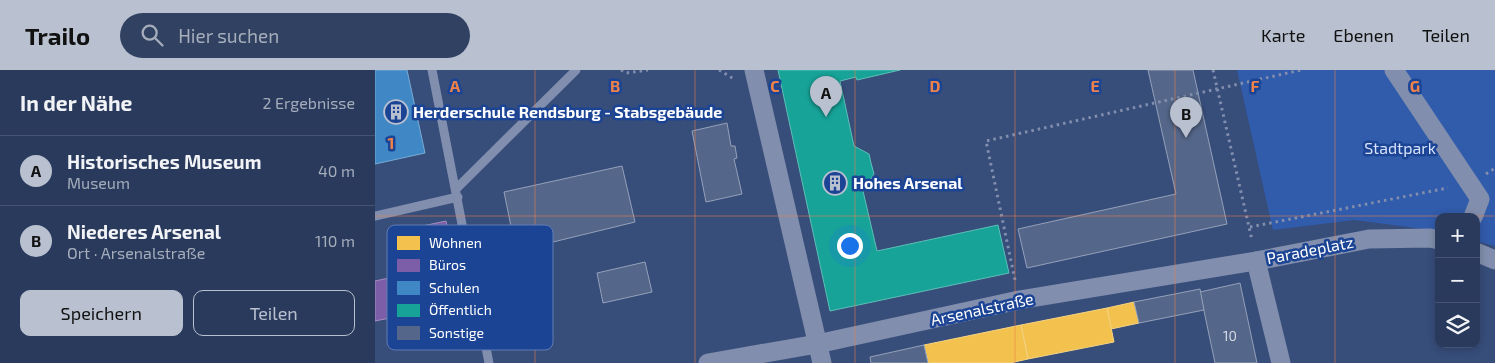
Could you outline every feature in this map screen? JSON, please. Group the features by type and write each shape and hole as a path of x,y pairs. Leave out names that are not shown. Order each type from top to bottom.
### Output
{"street":[{"path":"754,70 822,363"},
{"path":"1394,70 1480,199 1475,213"},
{"name":"Paradeplatz","path":"1281,363 1256,261 1369,239 1435,239"},
{"path":"1480,254 1495,260"},
{"name":"Arsenalstraße","path":"708,363 817,344 1019,300 1256,261"}],"lane":[{"path":"432,70 463,225"},
{"path":"375,216 457,193 576,70"},
{"path":"487,350 489,363"}],"path":[{"path":"621,70 626,73 648,70"},
{"path":"1213,70 1250,227 1256,261"},
{"path":"1019,300 986,141 1301,70"},
{"path":"1250,227 1470,183"}],"green space":[{"name":"Stadtpark","path":"1237,70 1495,70 1495,246 1480,242 1480,213 1435,213 1435,230 1354,220 1273,230"}],"building: Wohnen":[{"path":"1134,302 1139,323 1111,329 1107,308"},
{"path":"1107,308 1114,342 1028,359 1021,325"},
{"path":"1021,325 1028,359 1010,363 928,363 924,345"}],"building: Büros":[{"path":"446,221 447,225 427,225"},
{"path":"387,278 387,319 375,321 375,281"}],"building: Schulen":[{"name":"Herderschule Rendsburg - Stabsgebäude","path":"375,70 407,70 425,153 375,164"}],"building: Öffentlich":[{"name":"Hohes Arsenal","path":"778,70 900,70 857,80 856,77 840,81 854,146 869,154 874,174 863,191 877,251 998,225 1009,273 830,311"}],"building: Sonstige":[{"path":"1148,70 1193,70 1227,224 1027,268 1018,229 1176,194"},
{"path":"727,123 731,146 735,146 737,158 734,159 742,194 706,202 692,131"},
{"path":"622,166 635,222 553,242 553,225 511,225 504,192"},
{"path":"645,262 652,292 603,303 597,273"},
{"path":"1240,283 1257,363 1215,363 1200,292"},
{"path":"1200,289 1204,310 1139,323 1134,302"},
{"path":"924,345 928,363 871,363 870,357"}],"place":[{"name":"Herderschule Rendsburg - Stabsgebäude","path":"396,112"},
{"name":"Historisches Museum","path":"826,117"},
{"name":"Niederes Arsenal","path":"1186,138"},
{"name":"Hohes Arsenal","path":"835,183"}]}
